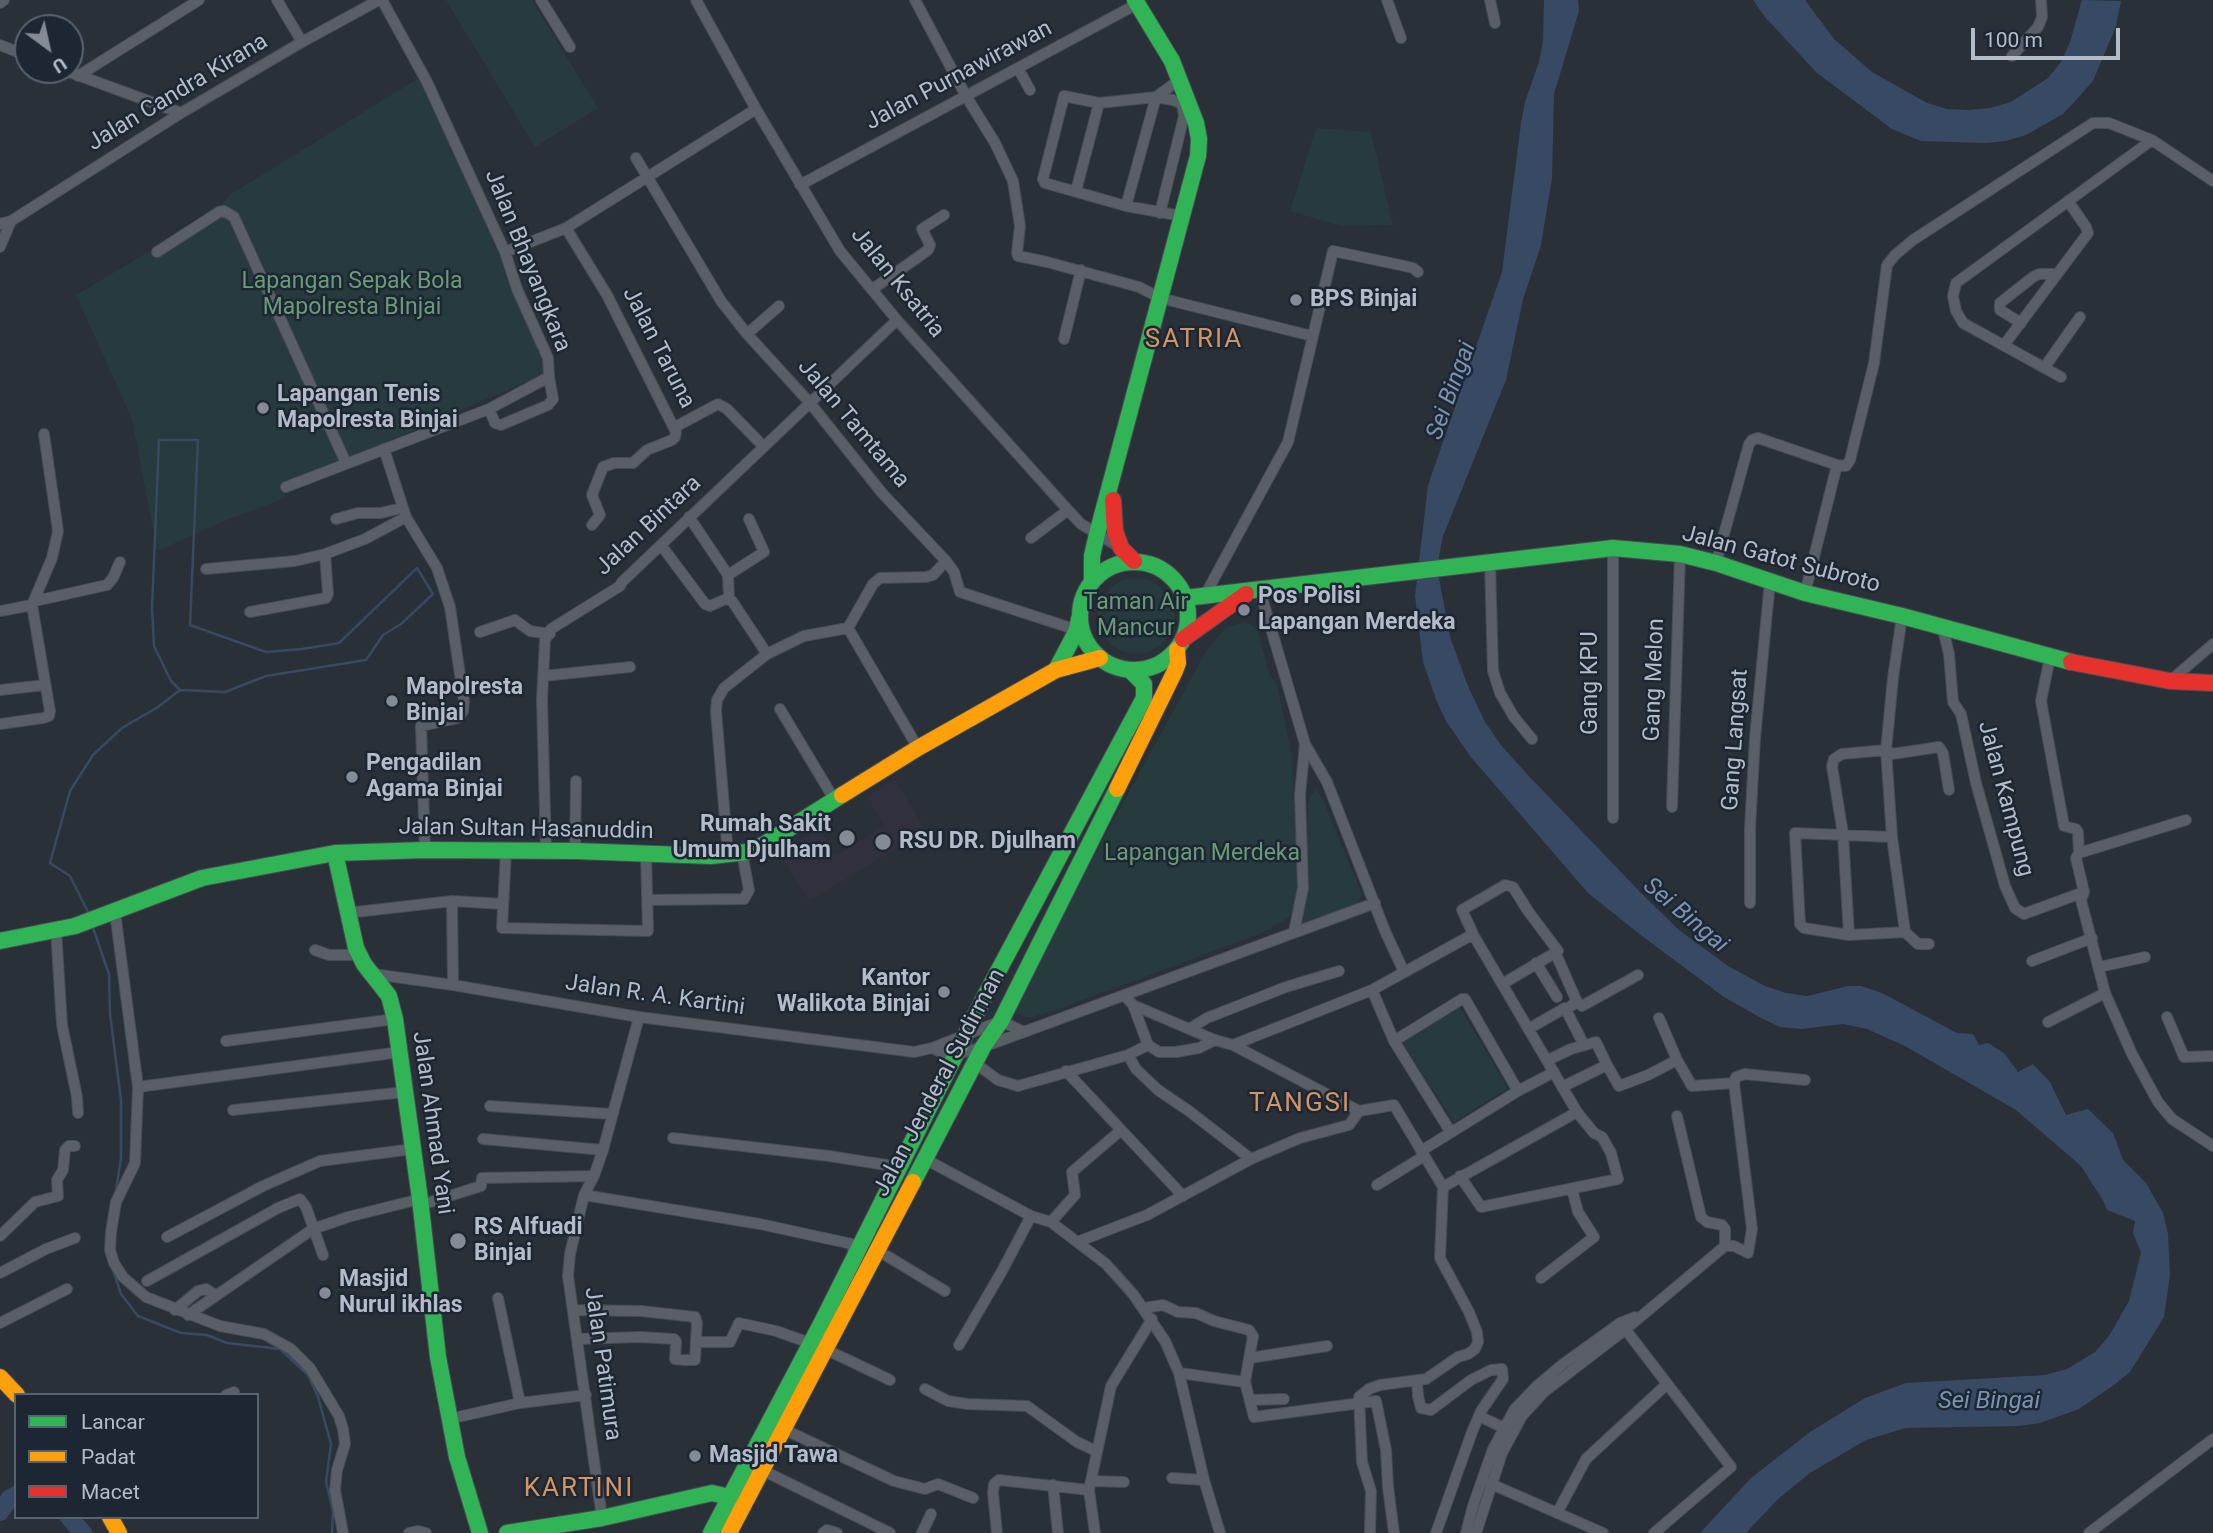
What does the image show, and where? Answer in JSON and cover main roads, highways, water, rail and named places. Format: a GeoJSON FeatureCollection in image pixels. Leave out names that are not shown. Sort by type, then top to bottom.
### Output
{"type":"FeatureCollection","features":[{"type":"Feature","properties":{"kind":"main road"},"geometry":{"type":"LineString","coordinates":[[1092,582],[1092,556],[1097,534],[1198,156],[1199,139],[1189,124],[1172,61],[1136,2]]}},
{"type":"Feature","properties":{"kind":"main road"},"geometry":{"type":"LineString","coordinates":[[1081,611],[1083,632],[1093,650],[1110,664],[1130,670],[1150,667],[1180,645],[1188,619],[1185,598],[1171,576],[1161,569],[1134,561],[1121,548],[1113,519],[1112,484]]}},
{"type":"Feature","properties":{"kind":"main road","name":"Jalan Gatot Subroto"},"geometry":{"type":"LineString","coordinates":[[1185,598],[1613,548],[1680,554],[1716,563],[1805,593],[1902,616],[2050,657],[2170,681],[2213,682]]}},
{"type":"Feature","properties":{"kind":"main road"},"geometry":{"type":"LineString","coordinates":[[1056,670],[1077,630],[1084,596],[1092,582],[1107,569],[1134,561]]}},
{"type":"Feature","properties":{"kind":"main road","name":"Jalan Gatot Subroto"},"geometry":{"type":"LineString","coordinates":[[1180,645],[1254,592]]}},
{"type":"Feature","properties":{"kind":"main road","name":"Jalan Jenderal Sudirman"},"geometry":{"type":"LineString","coordinates":[[829,1324],[877,1250],[983,1047],[1001,1021],[1175,671],[1180,645]]}},
{"type":"Feature","properties":{"kind":"main road","name":"Jalan Sultan Hasanuddin"},"geometry":{"type":"LineString","coordinates":[[0,941],[75,926],[202,878],[335,853],[425,850],[735,854],[763,845],[918,748],[1056,670],[1100,658]]}},
{"type":"Feature","properties":{"kind":"main road","name":"Jalan Jenderal Sudirman"},"geometry":{"type":"LineString","coordinates":[[711,1533],[818,1346],[855,1256],[899,1167],[1028,915],[1144,698],[1144,684],[1130,670]]}},
{"type":"Feature","properties":{"kind":"main road","name":"Jalan Ahmad Yani"},"geometry":{"type":"LineString","coordinates":[[335,853],[358,956],[389,996],[395,1019],[449,1419],[457,1457],[480,1533]]}},
{"type":"Feature","properties":{"kind":"main road"},"geometry":{"type":"LineString","coordinates":[[1028,915],[1049,926]]}},
{"type":"Feature","properties":{"kind":"main road","name":"Jalan Jenderal Sudirman"},"geometry":{"type":"LineString","coordinates":[[729,1533],[783,1429],[818,1346]]}},
{"type":"Feature","properties":{"kind":"main road"},"geometry":{"type":"LineString","coordinates":[[0,1377],[15,1393]]}},
{"type":"Feature","properties":{"kind":"main road"},"geometry":{"type":"LineString","coordinates":[[507,1533],[602,1518],[712,1493],[725,1496],[728,1504]]}},
{"type":"Feature","properties":{"kind":"water","name":"Sei Bingai"},"geometry":{"type":"Polygon","coordinates":[[[1544,0],[1578,0],[1579,11],[1554,94],[1552,178],[1541,245],[1523,299],[1506,380],[1443,536],[1439,557],[1439,578],[1450,637],[1485,722],[1527,774],[1641,893],[1679,930],[1728,966],[1765,986],[1786,993],[1807,996],[1849,986],[1861,986],[1882,993],[1957,1033],[1973,1034],[1979,1045],[1988,1043],[2004,1053],[2018,1072],[2033,1064],[2050,1082],[2066,1115],[2088,1109],[2113,1133],[2123,1160],[2146,1183],[2163,1213],[2168,1234],[2170,1275],[2164,1317],[2130,1372],[2114,1385],[2079,1409],[2040,1423],[2019,1426],[1906,1428],[1866,1440],[1810,1473],[1778,1499],[1746,1533],[1700,1533],[1751,1478],[1810,1432],[1865,1398],[1906,1383],[2045,1375],[2067,1369],[2095,1352],[2109,1336],[2129,1301],[2141,1253],[2133,1233],[2135,1221],[2107,1210],[2081,1166],[2016,1110],[1905,1046],[1867,1029],[1843,1024],[1801,1029],[1780,1027],[1724,997],[1642,936],[1588,893],[1470,756],[1446,721],[1423,662],[1415,596],[1428,485],[1502,272],[1521,123],[1543,41],[1544,0]]]}},
{"type":"Feature","properties":{"kind":"water"},"geometry":{"type":"Polygon","coordinates":[[[1753,0],[1805,0],[1834,39],[1872,72],[1927,103],[1947,109],[1968,110],[2011,102],[2048,78],[2061,62],[2070,42],[2082,0],[2121,1],[2116,26],[2093,81],[2063,114],[2026,135],[2006,141],[1984,143],[1921,141],[1892,129],[1817,73],[1765,17],[1753,0]]]}},
{"type":"Feature","properties":{"kind":"waterway"},"geometry":{"type":"LineString","coordinates":[[159,440],[198,440],[190,625],[266,652],[302,649],[339,643],[417,568],[433,594],[401,624],[383,635],[366,660],[266,676],[225,692],[180,690],[171,681],[154,646],[152,608],[159,440]]}},
{"type":"Feature","properties":{"kind":"waterway"},"geometry":{"type":"LineString","coordinates":[[88,912],[70,876],[50,863],[70,791],[93,755],[122,728],[158,707],[180,690]]}},
{"type":"Feature","properties":{"kind":"waterway"},"geometry":{"type":"LineString","coordinates":[[92,925],[109,974],[110,1014],[121,1100],[121,1158],[116,1191]]}},
{"type":"Feature","properties":{"kind":"waterway"},"geometry":{"type":"LineString","coordinates":[[113,1270],[121,1294],[138,1316],[181,1333],[207,1335],[227,1343],[280,1349],[308,1375],[318,1397],[331,1444],[326,1482],[333,1511],[332,1533]]}},
{"type":"Feature","properties":{"kind":"waterway"},"geometry":{"type":"LineString","coordinates":[[0,1512],[14,1496]]}},
{"type":"Feature","properties":{"kind":"waterway"},"geometry":{"type":"LineString","coordinates":[[71,1519],[83,1533]]}},
{"type":"Feature","properties":{"kind":"place","name":"BPS Binjai"},"geometry":{"type":"Point","coordinates":[1296,300]}},
{"type":"Feature","properties":{"kind":"place","name":"Lapangan Tenis Mapolresta Binjai"},"geometry":{"type":"Point","coordinates":[263,408]}},
{"type":"Feature","properties":{"kind":"place","name":"Pos Polisi Lapangan Merdeka"},"geometry":{"type":"Point","coordinates":[1244,610]}},
{"type":"Feature","properties":{"kind":"place","name":"Mapolresta Binjai"},"geometry":{"type":"Point","coordinates":[392,701]}},
{"type":"Feature","properties":{"kind":"place","name":"Pengadilan Agama Binjai"},"geometry":{"type":"Point","coordinates":[352,777]}},
{"type":"Feature","properties":{"kind":"place","name":"Rumah Sakit Umum Djulham"},"geometry":{"type":"Point","coordinates":[847,838]}},
{"type":"Feature","properties":{"kind":"place","name":"RSU DR. Djulham"},"geometry":{"type":"Point","coordinates":[883,842]}},
{"type":"Feature","properties":{"kind":"place","name":"Kantor Walikota Binjai"},"geometry":{"type":"Point","coordinates":[944,992]}},
{"type":"Feature","properties":{"kind":"place","name":"RS Alfuadi Binjai"},"geometry":{"type":"Point","coordinates":[458,1241]}},
{"type":"Feature","properties":{"kind":"place","name":"Masjid Nurul ikhlas"},"geometry":{"type":"Point","coordinates":[325,1293]}},
{"type":"Feature","properties":{"kind":"place","name":"Masjid Tawa"},"geometry":{"type":"Point","coordinates":[695,1456]}},
{"type":"Feature","properties":{"kind":"district","name":"SATRIA"},"geometry":{"type":"Point","coordinates":[1194,340]}},
{"type":"Feature","properties":{"kind":"district","name":"TANGSI"},"geometry":{"type":"Point","coordinates":[1300,1104]}},
{"type":"Feature","properties":{"kind":"district","name":"KARTINI"},"geometry":{"type":"Point","coordinates":[579,1489]}},
{"type":"Feature","properties":{"kind":"park label","name":"Lapangan Sepak Bola Mapolresta BInjai"},"geometry":{"type":"Point","coordinates":[352,295]}},
{"type":"Feature","properties":{"kind":"park label","name":"Taman Air Mancur"},"geometry":{"type":"Point","coordinates":[1136,616]}},
{"type":"Feature","properties":{"kind":"park label","name":"Lapangan Merdeka"},"geometry":{"type":"Point","coordinates":[1202,854]}}]}
